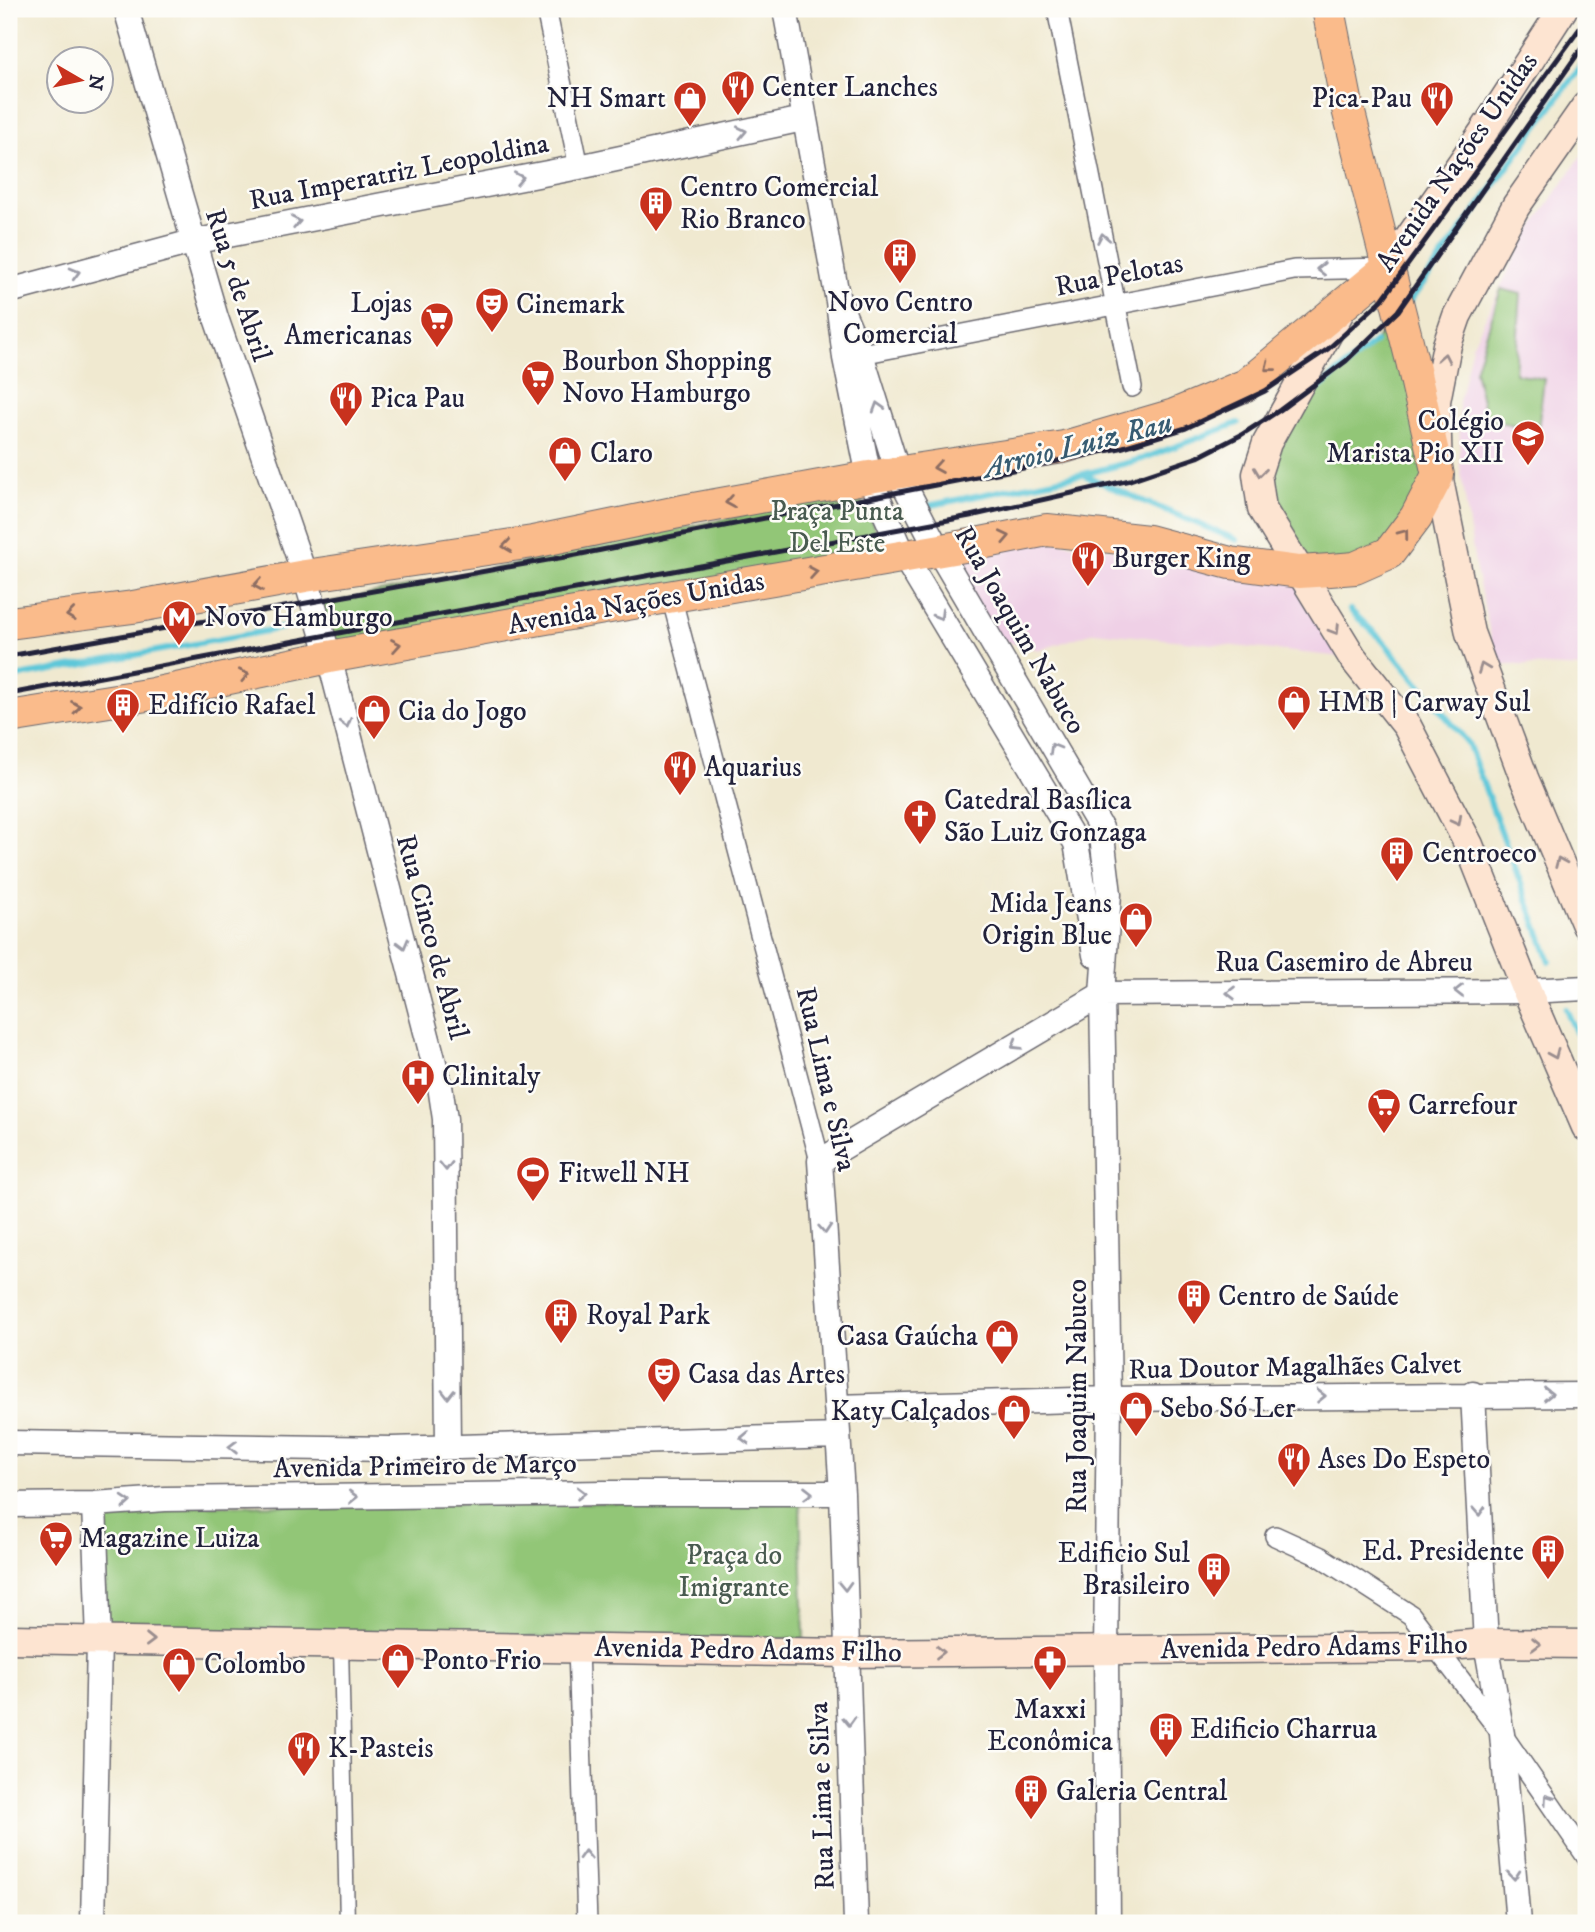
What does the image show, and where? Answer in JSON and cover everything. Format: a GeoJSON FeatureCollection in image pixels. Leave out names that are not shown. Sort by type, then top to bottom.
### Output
{"type":"FeatureCollection","features":[{"type":"Feature","properties":{"kind":"main road"},"geometry":{"type":"LineString","coordinates":[[1328,9],[1347,106],[1389,267],[1438,475],[1469,633],[1530,793],[1586,925]]}},
{"type":"Feature","properties":{"kind":"main road","name":"Avenida Nações Unidas"},"geometry":{"type":"LineString","coordinates":[[9,623],[133,607],[305,576],[533,542],[688,510],[884,475],[1065,447],[1174,415],[1246,385],[1389,267],[1482,134],[1563,9]]}},
{"type":"Feature","properties":{"kind":"main road","name":"Avenida Nações Unidas"},"geometry":{"type":"LineString","coordinates":[[9,718],[153,694],[329,657],[1047,530],[1148,541],[1230,563],[1299,572],[1355,568],[1389,553],[1416,517],[1438,475],[1436,401],[1447,345],[1457,316],[1516,206],[1586,106]]}},
{"type":"Feature","properties":{"kind":"main road"},"geometry":{"type":"LineString","coordinates":[[1341,309],[1266,443],[1257,474],[1262,509],[1353,658],[1407,726],[1469,845],[1527,991],[1586,1127]]}},
{"type":"Feature","properties":{"kind":"main road","name":"Avenida Pedro Adams Filho"},"geometry":{"type":"LineString","coordinates":[[9,1639],[848,1653],[1435,1647],[1486,1643],[1586,1644]]}},
{"type":"Feature","properties":{"kind":"street","name":"Rua 5 de Abril"},"geometry":{"type":"LineString","coordinates":[[126,9],[215,318],[305,576]]}},
{"type":"Feature","properties":{"kind":"street"},"geometry":{"type":"LineString","coordinates":[[546,9],[579,167]]}},
{"type":"Feature","properties":{"kind":"street","name":"Rua Joaquim Nabuco"},"geometry":{"type":"LineString","coordinates":[[785,9],[838,301],[845,358],[884,475],[938,550],[1101,828],[1109,894],[1102,994],[1109,1399],[1106,1652],[1108,1923]]}},
{"type":"Feature","properties":{"kind":"street"},"geometry":{"type":"LineString","coordinates":[[1057,9],[1132,387]]}},
{"type":"Feature","properties":{"kind":"street","name":"Rua Imperatriz Leopoldina"},"geometry":{"type":"LineString","coordinates":[[9,291],[192,242],[579,167],[803,118]]}},
{"type":"Feature","properties":{"kind":"street","name":"Rua Pelotas"},"geometry":{"type":"LineString","coordinates":[[861,354],[1294,270],[1389,267]]}},
{"type":"Feature","properties":{"kind":"street","name":"Rua Joaquim Nabuco"},"geometry":{"type":"LineString","coordinates":[[838,301],[861,354],[884,475],[904,556],[1076,843],[1102,994]]}},
{"type":"Feature","properties":{"kind":"street","name":"Rua Cinco de Abril"},"geometry":{"type":"LineString","coordinates":[[305,576],[329,657],[442,1097],[445,1119],[448,1446]]}},
{"type":"Feature","properties":{"kind":"street","name":"Rua Lima e Silva"},"geometry":{"type":"LineString","coordinates":[[671,596],[820,1161],[842,1493],[856,1923]]}},
{"type":"Feature","properties":{"kind":"street","name":"Rua Casemiro de Abreu"},"geometry":{"type":"LineString","coordinates":[[1102,994],[1527,991],[1586,988]]}},
{"type":"Feature","properties":{"kind":"street"},"geometry":{"type":"LineString","coordinates":[[820,1161],[1102,994]]}},
{"type":"Feature","properties":{"kind":"street"},"geometry":{"type":"LineString","coordinates":[[1473,1394],[1486,1643],[1502,1734],[1518,1923]]}},
{"type":"Feature","properties":{"kind":"street","name":"Rua Doutor Magalhães Calvet"},"geometry":{"type":"LineString","coordinates":[[836,1407],[1109,1399],[1586,1395]]}},
{"type":"Feature","properties":{"kind":"street","name":"Avenida Primeiro de Março"},"geometry":{"type":"LineString","coordinates":[[9,1444],[392,1449],[838,1436]]}},
{"type":"Feature","properties":{"kind":"street","name":"Avenida Primeiro de Março"},"geometry":{"type":"LineString","coordinates":[[9,1506],[165,1499],[605,1493],[842,1493]]}},
{"type":"Feature","properties":{"kind":"street"},"geometry":{"type":"LineString","coordinates":[[93,1923],[99,1640],[94,1504]]}},
{"type":"Feature","properties":{"kind":"street"},"geometry":{"type":"LineString","coordinates":[[1275,1536],[1321,1557],[1411,1615],[1502,1734],[1586,1856]]}},
{"type":"Feature","properties":{"kind":"street"},"geometry":{"type":"LineString","coordinates":[[341,1644],[347,1923]]}},
{"type":"Feature","properties":{"kind":"street"},"geometry":{"type":"LineString","coordinates":[[578,1648],[587,1923]]}},
{"type":"Feature","properties":{"kind":"shaded area"},"geometry":{"type":"Polygon","coordinates":[[[1586,149],[1586,668],[1497,664],[1476,570],[1460,466],[1459,402],[1472,346],[1522,243],[1586,149]]]}},
{"type":"Feature","properties":{"kind":"shaded area","name":"Burger King"},"geometry":{"type":"Polygon","coordinates":[[[1009,536],[1299,572],[1353,658],[1094,632],[1040,650],[990,638],[942,556],[1009,536]]]}},
{"type":"Feature","properties":{"kind":"green space"},"geometry":{"type":"Polygon","coordinates":[[[1501,289],[1521,294],[1515,373],[1544,379],[1538,430],[1486,419],[1475,370],[1501,289]]]}},
{"type":"Feature","properties":{"kind":"green space"},"geometry":{"type":"Polygon","coordinates":[[[1401,307],[1438,475],[1389,553],[1299,572],[1279,540],[1267,443],[1287,405],[1313,393],[1375,342],[1401,307]]]}},
{"type":"Feature","properties":{"kind":"green space","name":"Praça Punta Del Este"},"geometry":{"type":"Polygon","coordinates":[[[857,491],[885,550],[327,645],[314,606],[857,491]]]}},
{"type":"Feature","properties":{"kind":"green space","name":"Praça do Imigrante"},"geometry":{"type":"Polygon","coordinates":[[[800,1501],[804,1639],[106,1634],[104,1517],[165,1506],[800,1501]]]}},
{"type":"Feature","properties":{"kind":"waterway","name":"Arroio Luiz Rau"},"geometry":{"type":"LineString","coordinates":[[1408,304],[1584,62]]}},
{"type":"Feature","properties":{"kind":"waterway","name":"Arroio Luiz Rau"},"geometry":{"type":"LineString","coordinates":[[1313,393],[1375,342]]}},
{"type":"Feature","properties":{"kind":"waterway","name":"Arroio Luiz Rau"},"geometry":{"type":"LineString","coordinates":[[927,506],[1084,474],[1142,459],[1238,423]]}},
{"type":"Feature","properties":{"kind":"waterway"},"geometry":{"type":"LineString","coordinates":[[1084,475],[1237,540]]}},
{"type":"Feature","properties":{"kind":"waterway"},"geometry":{"type":"LineString","coordinates":[[1350,610],[1382,640],[1468,743],[1550,961]]}},
{"type":"Feature","properties":{"kind":"waterway","name":"Arroio Luiz Rau"},"geometry":{"type":"LineString","coordinates":[[9,678],[282,628]]}},
{"type":"Feature","properties":{"kind":"waterway"},"geometry":{"type":"LineString","coordinates":[[1566,1009],[1586,1055]]}},
{"type":"Feature","properties":{"kind":"railway"},"geometry":{"type":"LineString","coordinates":[[9,656],[576,555],[1120,448],[1186,428],[1265,391],[1328,349],[1382,300],[1586,20]]}},
{"type":"Feature","properties":{"kind":"railway"},"geometry":{"type":"LineString","coordinates":[[9,694],[970,516],[1130,480],[1198,457],[1241,435],[1280,410],[1346,361],[1398,311],[1586,42]]}},
{"type":"Feature","properties":{"kind":"place","name":"Center Lanches"},"geometry":{"type":"Point","coordinates":[738,117]}},
{"type":"Feature","properties":{"kind":"place","name":"NH Smart"},"geometry":{"type":"Point","coordinates":[690,128]}},
{"type":"Feature","properties":{"kind":"place","name":"Pica-Pau"},"geometry":{"type":"Point","coordinates":[1437,128]}},
{"type":"Feature","properties":{"kind":"place","name":"Centro Comercial Rio Branco"},"geometry":{"type":"Point","coordinates":[656,233]}},
{"type":"Feature","properties":{"kind":"place","name":"Novo Centro Comercial"},"geometry":{"type":"Point","coordinates":[900,285]}},
{"type":"Feature","properties":{"kind":"place","name":"Cinemark"},"geometry":{"type":"Point","coordinates":[492,334]}},
{"type":"Feature","properties":{"kind":"place","name":"Lojas Americanas"},"geometry":{"type":"Point","coordinates":[437,349]}},
{"type":"Feature","properties":{"kind":"place","name":"Bourbon Shopping Novo Hamburgo"},"geometry":{"type":"Point","coordinates":[538,407]}},
{"type":"Feature","properties":{"kind":"place","name":"Pica Pau"},"geometry":{"type":"Point","coordinates":[346,428]}},
{"type":"Feature","properties":{"kind":"place","name":"Colégio Marista Pio XII"},"geometry":{"type":"Point","coordinates":[1528,467]}},
{"type":"Feature","properties":{"kind":"place","name":"Claro"},"geometry":{"type":"Point","coordinates":[565,483]}},
{"type":"Feature","properties":{"kind":"place","name":"Burger King"},"geometry":{"type":"Point","coordinates":[1088,588]}},
{"type":"Feature","properties":{"kind":"place","name":"Novo Hamburgo"},"geometry":{"type":"Point","coordinates":[179,647]}},
{"type":"Feature","properties":{"kind":"place","name":"HMB | Carway Sul"},"geometry":{"type":"Point","coordinates":[1294,732]}},
{"type":"Feature","properties":{"kind":"place","name":"Edifício Rafael"},"geometry":{"type":"Point","coordinates":[123,735]}},
{"type":"Feature","properties":{"kind":"place","name":"Cia do Jogo"},"geometry":{"type":"Point","coordinates":[374,741]}},
{"type":"Feature","properties":{"kind":"place","name":"Aquarius"},"geometry":{"type":"Point","coordinates":[680,797]}},
{"type":"Feature","properties":{"kind":"place","name":"Catedral Basílica São Luiz Gonzaga"},"geometry":{"type":"Point","coordinates":[920,846]}},
{"type":"Feature","properties":{"kind":"place","name":"Centroeco"},"geometry":{"type":"Point","coordinates":[1397,883]}},
{"type":"Feature","properties":{"kind":"place","name":"Mida Jeans Origin Blue"},"geometry":{"type":"Point","coordinates":[1136,949]}},
{"type":"Feature","properties":{"kind":"place","name":"Clinitaly"},"geometry":{"type":"Point","coordinates":[418,1106]}},
{"type":"Feature","properties":{"kind":"place","name":"Carrefour"},"geometry":{"type":"Point","coordinates":[1384,1135]}},
{"type":"Feature","properties":{"kind":"place","name":"Fitwell NH"},"geometry":{"type":"Point","coordinates":[533,1203]}},
{"type":"Feature","properties":{"kind":"place","name":"Centro de Saúde"},"geometry":{"type":"Point","coordinates":[1194,1326]}},
{"type":"Feature","properties":{"kind":"place","name":"Royal Park"},"geometry":{"type":"Point","coordinates":[561,1345]}},
{"type":"Feature","properties":{"kind":"place","name":"Casa Gaúcha"},"geometry":{"type":"Point","coordinates":[1002,1366]}},
{"type":"Feature","properties":{"kind":"place","name":"Casa das Artes"},"geometry":{"type":"Point","coordinates":[664,1404]}},
{"type":"Feature","properties":{"kind":"place","name":"Sebo Só Ler"},"geometry":{"type":"Point","coordinates":[1136,1438]}},
{"type":"Feature","properties":{"kind":"place","name":"Katy Calçados"},"geometry":{"type":"Point","coordinates":[1014,1441]}},
{"type":"Feature","properties":{"kind":"place","name":"Ases Do Espeto"},"geometry":{"type":"Point","coordinates":[1294,1489]}},
{"type":"Feature","properties":{"kind":"place","name":"Magazine Luiza"},"geometry":{"type":"Point","coordinates":[56,1568]}},
{"type":"Feature","properties":{"kind":"place","name":"Ed. Presidente"},"geometry":{"type":"Point","coordinates":[1548,1581]}},
{"type":"Feature","properties":{"kind":"place","name":"Edificio Sul Brasileiro"},"geometry":{"type":"Point","coordinates":[1214,1599]}},
{"type":"Feature","properties":{"kind":"place","name":"Ponto Frio"},"geometry":{"type":"Point","coordinates":[398,1690]}},
{"type":"Feature","properties":{"kind":"place","name":"Maxxi Econômica"},"geometry":{"type":"Point","coordinates":[1050,1692]}},
{"type":"Feature","properties":{"kind":"place","name":"Colombo"},"geometry":{"type":"Point","coordinates":[179,1694]}},
{"type":"Feature","properties":{"kind":"place","name":"Edificio Charrua"},"geometry":{"type":"Point","coordinates":[1166,1759]}},
{"type":"Feature","properties":{"kind":"place","name":"K-Pasteis"},"geometry":{"type":"Point","coordinates":[304,1778]}},
{"type":"Feature","properties":{"kind":"place","name":"Galeria Central"},"geometry":{"type":"Point","coordinates":[1031,1821]}}]}
